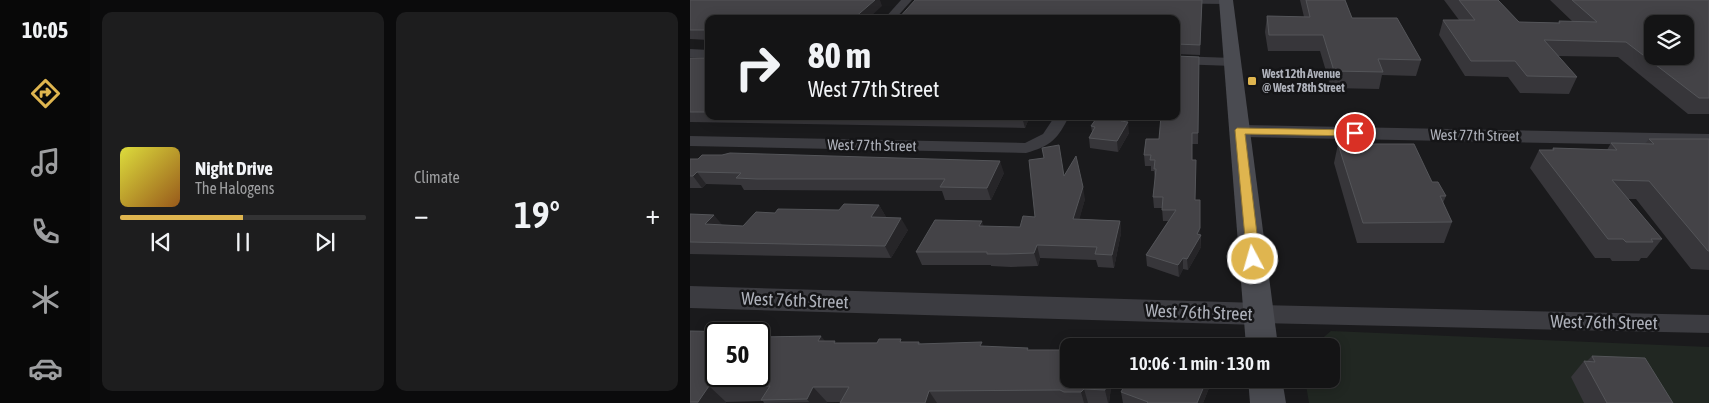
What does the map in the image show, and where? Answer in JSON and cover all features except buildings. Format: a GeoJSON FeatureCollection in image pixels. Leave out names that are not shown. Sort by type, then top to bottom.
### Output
{"type":"FeatureCollection","features":[{"type":"Feature","properties":{"kind":"main road"},"geometry":{"type":"LineString","coordinates":[[1226,1],[1261,338]]}},
{"type":"Feature","properties":{"kind":"main road"},"geometry":{"type":"LineString","coordinates":[[1267,388],[1268,403]]}},
{"type":"Feature","properties":{"kind":"street"},"geometry":{"type":"LineString","coordinates":[[893,15],[908,0]]}},
{"type":"Feature","properties":{"kind":"street"},"geometry":{"type":"LineString","coordinates":[[1139,0],[1226,1]]}},
{"type":"Feature","properties":{"kind":"street"},"geometry":{"type":"LineString","coordinates":[[690,53],[705,54]]}},
{"type":"Feature","properties":{"kind":"street"},"geometry":{"type":"LineString","coordinates":[[1180,60],[1233,62]]}},
{"type":"Feature","properties":{"kind":"street","name":"West 77th Street"},"geometry":{"type":"LineString","coordinates":[[690,141],[1026,148],[1039,145],[1051,138],[1060,120]]}},
{"type":"Feature","properties":{"kind":"street","name":"West 77th Street"},"geometry":{"type":"LineString","coordinates":[[1240,130],[1709,140]]}},
{"type":"Feature","properties":{"kind":"street","name":"West 76th Street"},"geometry":{"type":"LineString","coordinates":[[690,297],[1259,314],[1709,324]]}},
{"type":"Feature","properties":{"kind":"shaded area"},"geometry":{"type":"Polygon","coordinates":[[[1331,331],[1709,347],[1709,403],[1309,403],[1306,388],[1340,388],[1340,338],[1323,338],[1331,331]]]}},
{"type":"Feature","properties":{"kind":"place","name":"West 12th Avenue @ West 78th Street"},"geometry":{"type":"Point","coordinates":[1252,81]}},
{"type":"Feature","properties":{"kind":"route"},"geometry":{"type":"LineString","coordinates":[[1253,259],[1240,130],[1355,133]]}}]}
